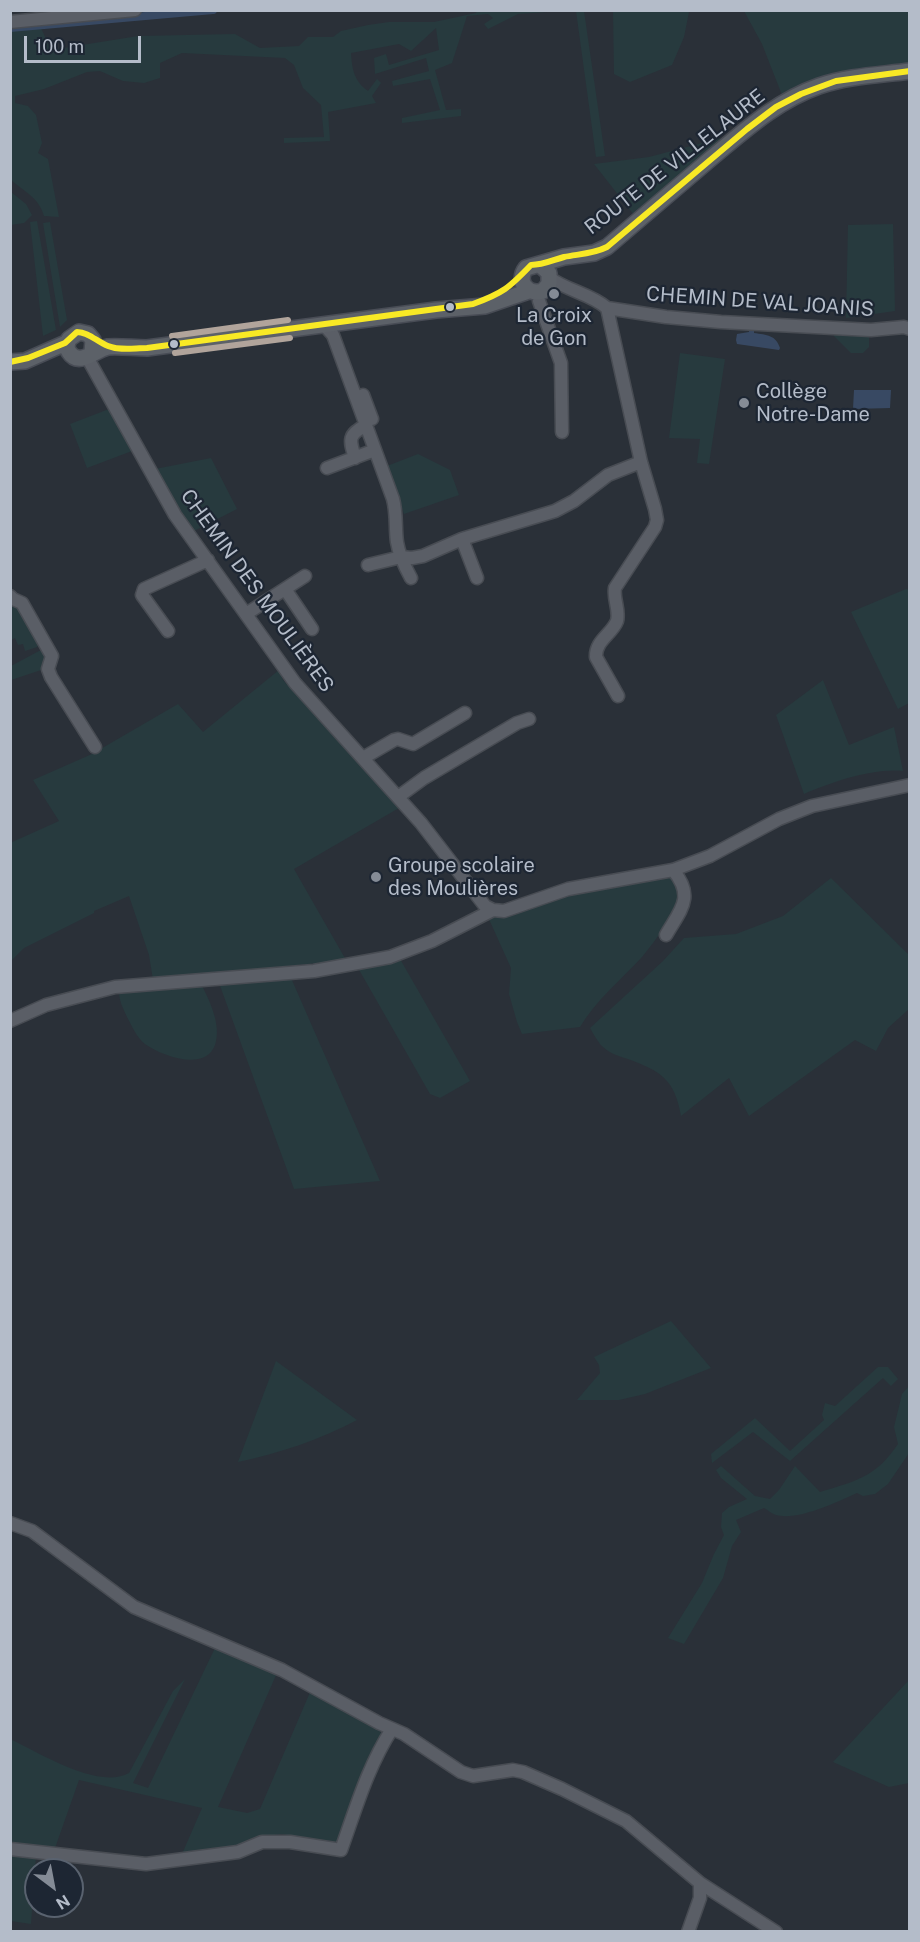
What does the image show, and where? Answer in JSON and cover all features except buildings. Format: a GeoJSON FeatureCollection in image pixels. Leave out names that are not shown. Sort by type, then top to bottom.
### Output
{"type":"FeatureCollection","features":[{"type":"Feature","properties":{"kind":"main road","name":"ROUTE DE VILLELAURE"},"geometry":{"type":"LineString","coordinates":[[91,350],[108,347],[147,348],[334,333],[473,304],[539,284],[570,257],[594,253],[607,247],[747,129],[787,101],[818,86],[836,81],[909,71]]}},
{"type":"Feature","properties":{"kind":"main road"},"geometry":{"type":"LineString","coordinates":[[79,332],[88,334],[91,350],[80,359],[69,348],[71,336],[79,332]]}},
{"type":"Feature","properties":{"kind":"main road"},"geometry":{"type":"LineString","coordinates":[[10,362],[69,348]]}},
{"type":"Feature","properties":{"kind":"street"},"geometry":{"type":"LineString","coordinates":[[10,22],[135,10]]}},
{"type":"Feature","properties":{"kind":"street"},"geometry":{"type":"LineString","coordinates":[[539,284],[561,363],[562,432]]}},
{"type":"Feature","properties":{"kind":"street","name":"CHEMIN DE VAL JOANIS"},"geometry":{"type":"LineString","coordinates":[[539,284],[572,291],[594,299],[607,308],[666,317],[872,330],[904,327],[909,329]]}},
{"type":"Feature","properties":{"kind":"street"},"geometry":{"type":"LineString","coordinates":[[607,308],[641,462],[655,509],[655,527],[615,588],[618,616],[616,624],[596,651],[596,657],[618,696]]}},
{"type":"Feature","properties":{"kind":"street"},"geometry":{"type":"LineString","coordinates":[[334,333],[369,422],[375,450],[396,511],[397,541],[401,557],[411,578]]}},
{"type":"Feature","properties":{"kind":"street","name":"CHEMIN DES MOULIÈRES"},"geometry":{"type":"LineString","coordinates":[[91,350],[175,515],[246,614],[296,683],[422,823],[485,906],[493,910]]}},
{"type":"Feature","properties":{"kind":"street"},"geometry":{"type":"LineString","coordinates":[[355,458],[350,444],[351,437],[369,422]]}},
{"type":"Feature","properties":{"kind":"street"},"geometry":{"type":"LineString","coordinates":[[327,468],[375,450]]}},
{"type":"Feature","properties":{"kind":"street"},"geometry":{"type":"LineString","coordinates":[[368,565],[401,557],[423,556],[462,539],[555,511],[574,501],[608,475],[641,462]]}},
{"type":"Feature","properties":{"kind":"street"},"geometry":{"type":"LineString","coordinates":[[462,539],[477,578]]}},
{"type":"Feature","properties":{"kind":"street"},"geometry":{"type":"LineString","coordinates":[[168,631],[142,592],[144,589],[208,560]]}},
{"type":"Feature","properties":{"kind":"street"},"geometry":{"type":"LineString","coordinates":[[246,614],[305,576]]}},
{"type":"Feature","properties":{"kind":"street"},"geometry":{"type":"LineString","coordinates":[[285,589],[312,629]]}},
{"type":"Feature","properties":{"kind":"street"},"geometry":{"type":"LineString","coordinates":[[10,596],[22,603],[27,611],[52,656],[48,669],[51,677],[95,747]]}},
{"type":"Feature","properties":{"kind":"street"},"geometry":{"type":"LineString","coordinates":[[363,758],[394,740],[399,739],[413,744],[465,713]]}},
{"type":"Feature","properties":{"kind":"street"},"geometry":{"type":"LineString","coordinates":[[399,797],[424,778],[517,723],[529,719]]}},
{"type":"Feature","properties":{"kind":"street"},"geometry":{"type":"LineString","coordinates":[[10,1021],[46,1005],[115,987],[314,971],[390,957],[432,941],[493,910],[504,910],[568,889],[673,870],[710,856],[779,819],[812,806],[909,785]]}},
{"type":"Feature","properties":{"kind":"street"},"geometry":{"type":"LineString","coordinates":[[666,935],[686,900],[684,887],[673,870]]}},
{"type":"Feature","properties":{"kind":"street"},"geometry":{"type":"LineString","coordinates":[[10,1523],[32,1531],[134,1607],[282,1670],[404,1734],[461,1772],[474,1776],[513,1770],[523,1772],[596,1805],[636,1829],[700,1883],[776,1932]]}},
{"type":"Feature","properties":{"kind":"street"},"geometry":{"type":"LineString","coordinates":[[10,1849],[146,1864],[238,1852],[262,1842],[290,1842],[341,1850],[361,1790],[380,1747],[392,1729]]}},
{"type":"Feature","properties":{"kind":"street"},"geometry":{"type":"LineString","coordinates":[[688,1932],[700,1898],[700,1883]]}},
{"type":"Feature","properties":{"kind":"green space"},"geometry":{"type":"Polygon","coordinates":[[[613,10],[720,11],[689,12],[684,37],[672,65],[630,82],[614,74],[613,10]]]}},
{"type":"Feature","properties":{"kind":"green space"},"geometry":{"type":"Polygon","coordinates":[[[477,11],[561,11],[518,14],[488,29],[484,24],[493,18],[488,14],[467,16],[452,63],[435,70],[446,110],[461,109],[461,116],[402,123],[402,118],[440,110],[430,79],[393,86],[392,81],[429,71],[426,58],[375,74],[374,58],[386,54],[389,65],[439,50],[436,28],[411,51],[399,44],[351,53],[355,74],[363,87],[368,91],[377,79],[381,83],[372,96],[376,103],[328,112],[330,141],[284,143],[284,138],[324,137],[321,105],[303,88],[294,65],[285,58],[182,53],[160,63],[160,78],[144,83],[123,81],[100,71],[87,72],[44,89],[15,96],[15,103],[28,106],[36,115],[42,143],[38,153],[48,159],[59,217],[44,216],[39,204],[11,180],[11,31],[41,28],[51,50],[138,36],[235,34],[260,48],[299,46],[308,37],[333,37],[341,31],[368,25],[389,22],[434,22],[477,11]]]}},
{"type":"Feature","properties":{"kind":"green space"},"geometry":{"type":"Polygon","coordinates":[[[576,11],[584,11],[605,156],[596,157],[576,11]]]}},
{"type":"Feature","properties":{"kind":"green space"},"geometry":{"type":"Polygon","coordinates":[[[744,11],[909,11],[909,65],[830,76],[782,95],[762,44],[744,11]]]}},
{"type":"Feature","properties":{"kind":"green space"},"geometry":{"type":"Polygon","coordinates":[[[721,138],[634,215],[594,164],[649,157],[721,138]]]}},
{"type":"Feature","properties":{"kind":"green space"},"geometry":{"type":"Polygon","coordinates":[[[11,192],[26,204],[32,215],[24,223],[11,225],[11,192]]]}},
{"type":"Feature","properties":{"kind":"green space"},"geometry":{"type":"Polygon","coordinates":[[[37,221],[56,330],[43,336],[30,222],[37,221]]]}},
{"type":"Feature","properties":{"kind":"green space"},"geometry":{"type":"Polygon","coordinates":[[[50,222],[67,320],[60,327],[43,223],[50,222]]]}},
{"type":"Feature","properties":{"kind":"green space"},"geometry":{"type":"Polygon","coordinates":[[[893,224],[895,311],[846,318],[848,225],[893,224]]]}},
{"type":"Feature","properties":{"kind":"green space"},"geometry":{"type":"Polygon","coordinates":[[[834,334],[865,334],[869,336],[869,347],[863,353],[851,353],[834,334]]]}},
{"type":"Feature","properties":{"kind":"green space"},"geometry":{"type":"Polygon","coordinates":[[[680,353],[725,359],[709,464],[697,463],[700,439],[669,438],[680,353]]]}},
{"type":"Feature","properties":{"kind":"green space"},"geometry":{"type":"Polygon","coordinates":[[[109,409],[132,451],[87,468],[70,424],[109,409]]]}},
{"type":"Feature","properties":{"kind":"green space"},"geometry":{"type":"Polygon","coordinates":[[[418,454],[450,470],[459,495],[404,514],[387,466],[418,454]]]}},
{"type":"Feature","properties":{"kind":"green space"},"geometry":{"type":"Polygon","coordinates":[[[211,458],[237,509],[192,532],[155,469],[211,458]]]}},
{"type":"Feature","properties":{"kind":"green space"},"geometry":{"type":"Polygon","coordinates":[[[906,589],[910,590],[909,703],[898,709],[851,612],[906,589]]]}},
{"type":"Feature","properties":{"kind":"green space"},"geometry":{"type":"Polygon","coordinates":[[[11,605],[21,609],[40,643],[37,647],[25,651],[23,644],[18,645],[15,638],[11,640],[11,605]]]}},
{"type":"Feature","properties":{"kind":"green space"},"geometry":{"type":"Polygon","coordinates":[[[39,651],[44,651],[48,658],[44,669],[11,680],[11,666],[39,651]]]}},
{"type":"Feature","properties":{"kind":"green space"},"geometry":{"type":"Polygon","coordinates":[[[279,670],[283,680],[399,808],[294,869],[346,960],[153,980],[149,955],[129,896],[94,911],[24,948],[11,961],[10,843],[59,821],[33,780],[92,754],[178,704],[203,732],[279,670]]]}},
{"type":"Feature","properties":{"kind":"green space"},"geometry":{"type":"Polygon","coordinates":[[[823,680],[849,745],[894,727],[903,771],[866,774],[804,794],[776,715],[823,680]]]}},
{"type":"Feature","properties":{"kind":"green space"},"geometry":{"type":"Polygon","coordinates":[[[672,875],[681,898],[668,921],[642,957],[601,999],[580,1027],[522,1034],[509,994],[511,968],[488,917],[517,913],[576,893],[672,875]]]}},
{"type":"Feature","properties":{"kind":"green space"},"geometry":{"type":"Polygon","coordinates":[[[831,878],[909,955],[909,1009],[888,1028],[876,1051],[855,1040],[749,1116],[729,1078],[681,1116],[675,1094],[665,1078],[640,1063],[616,1055],[599,1042],[590,1028],[663,961],[684,938],[736,934],[783,916],[831,878]]]}},
{"type":"Feature","properties":{"kind":"green space"},"geometry":{"type":"Polygon","coordinates":[[[400,959],[470,1081],[440,1098],[430,1094],[358,968],[400,959]]]}},
{"type":"Feature","properties":{"kind":"green space"},"geometry":{"type":"Polygon","coordinates":[[[291,978],[380,1181],[294,1189],[219,983],[291,978]]]}},
{"type":"Feature","properties":{"kind":"green space"},"geometry":{"type":"Polygon","coordinates":[[[200,982],[216,1021],[217,1037],[210,1053],[193,1060],[183,1059],[152,1049],[142,1041],[127,1017],[120,1001],[119,991],[200,982]]]}},
{"type":"Feature","properties":{"kind":"green space"},"geometry":{"type":"Polygon","coordinates":[[[671,1321],[711,1368],[645,1394],[619,1400],[577,1400],[600,1373],[599,1365],[594,1357],[671,1321]]]}},
{"type":"Feature","properties":{"kind":"green space"},"geometry":{"type":"Polygon","coordinates":[[[276,1361],[357,1420],[299,1445],[238,1462],[276,1361]]]}},
{"type":"Feature","properties":{"kind":"green space"},"geometry":{"type":"Polygon","coordinates":[[[878,1367],[888,1367],[898,1379],[891,1386],[883,1378],[790,1461],[753,1432],[712,1463],[711,1454],[755,1418],[790,1451],[824,1420],[822,1415],[825,1403],[835,1406],[878,1367]]]}},
{"type":"Feature","properties":{"kind":"green space"},"geometry":{"type":"Polygon","coordinates":[[[909,1386],[909,1453],[888,1484],[875,1494],[863,1496],[857,1493],[806,1513],[785,1516],[774,1514],[764,1508],[736,1520],[741,1532],[732,1546],[723,1578],[684,1644],[668,1638],[702,1583],[724,1535],[721,1527],[722,1513],[729,1507],[747,1499],[721,1478],[716,1470],[721,1466],[755,1496],[770,1499],[795,1466],[820,1492],[855,1481],[882,1464],[898,1444],[894,1427],[902,1394],[909,1386]]]}},
{"type":"Feature","properties":{"kind":"green space"},"geometry":{"type":"Polygon","coordinates":[[[215,1648],[277,1673],[218,1807],[247,1813],[260,1809],[311,1690],[379,1728],[382,1737],[344,1838],[332,1845],[282,1834],[261,1837],[231,1849],[182,1854],[202,1808],[79,1780],[54,1851],[11,1845],[10,1739],[69,1768],[86,1773],[102,1777],[116,1777],[129,1773],[173,1691],[185,1679],[133,1783],[148,1788],[215,1648]]]}},
{"type":"Feature","properties":{"kind":"green space"},"geometry":{"type":"Polygon","coordinates":[[[909,1680],[909,1783],[889,1787],[833,1762],[909,1680]]]}},
{"type":"Feature","properties":{"kind":"green space"},"geometry":{"type":"Polygon","coordinates":[[[11,1854],[36,1856],[36,1858],[24,1858],[24,1918],[31,1918],[31,1924],[11,1921],[11,1854]]]}},
{"type":"Feature","properties":{"kind":"water"},"geometry":{"type":"Polygon","coordinates":[[[749,328],[754,329],[754,333],[767,335],[776,340],[779,350],[737,344],[737,334],[749,332],[749,328]]]}},
{"type":"Feature","properties":{"kind":"water"},"geometry":{"type":"Polygon","coordinates":[[[854,390],[891,390],[890,408],[853,409],[854,390]]]}},
{"type":"Feature","properties":{"kind":"waterway"},"geometry":{"type":"LineString","coordinates":[[10,28],[213,10]]}},
{"type":"Feature","properties":{"kind":"transit line"},"geometry":{"type":"LineString","coordinates":[[10,362],[28,358],[65,343],[77,332],[113,348],[147,348],[473,304],[505,289],[531,265],[607,247],[776,107],[801,94],[836,81],[910,71]]}},
{"type":"Feature","properties":{"kind":"transit line"},"geometry":{"type":"LineString","coordinates":[[172,336],[288,320]]}},
{"type":"Feature","properties":{"kind":"transit line"},"geometry":{"type":"LineString","coordinates":[[175,353],[290,338]]}},
{"type":"Feature","properties":{"kind":"place","name":"La Croix de Gon"},"geometry":{"type":"Point","coordinates":[554,294]}},
{"type":"Feature","properties":{"kind":"place","name":"Collège Notre-Dame"},"geometry":{"type":"Point","coordinates":[744,403]}},
{"type":"Feature","properties":{"kind":"place","name":"Groupe scolaire des Moulières"},"geometry":{"type":"Point","coordinates":[376,877]}}]}
